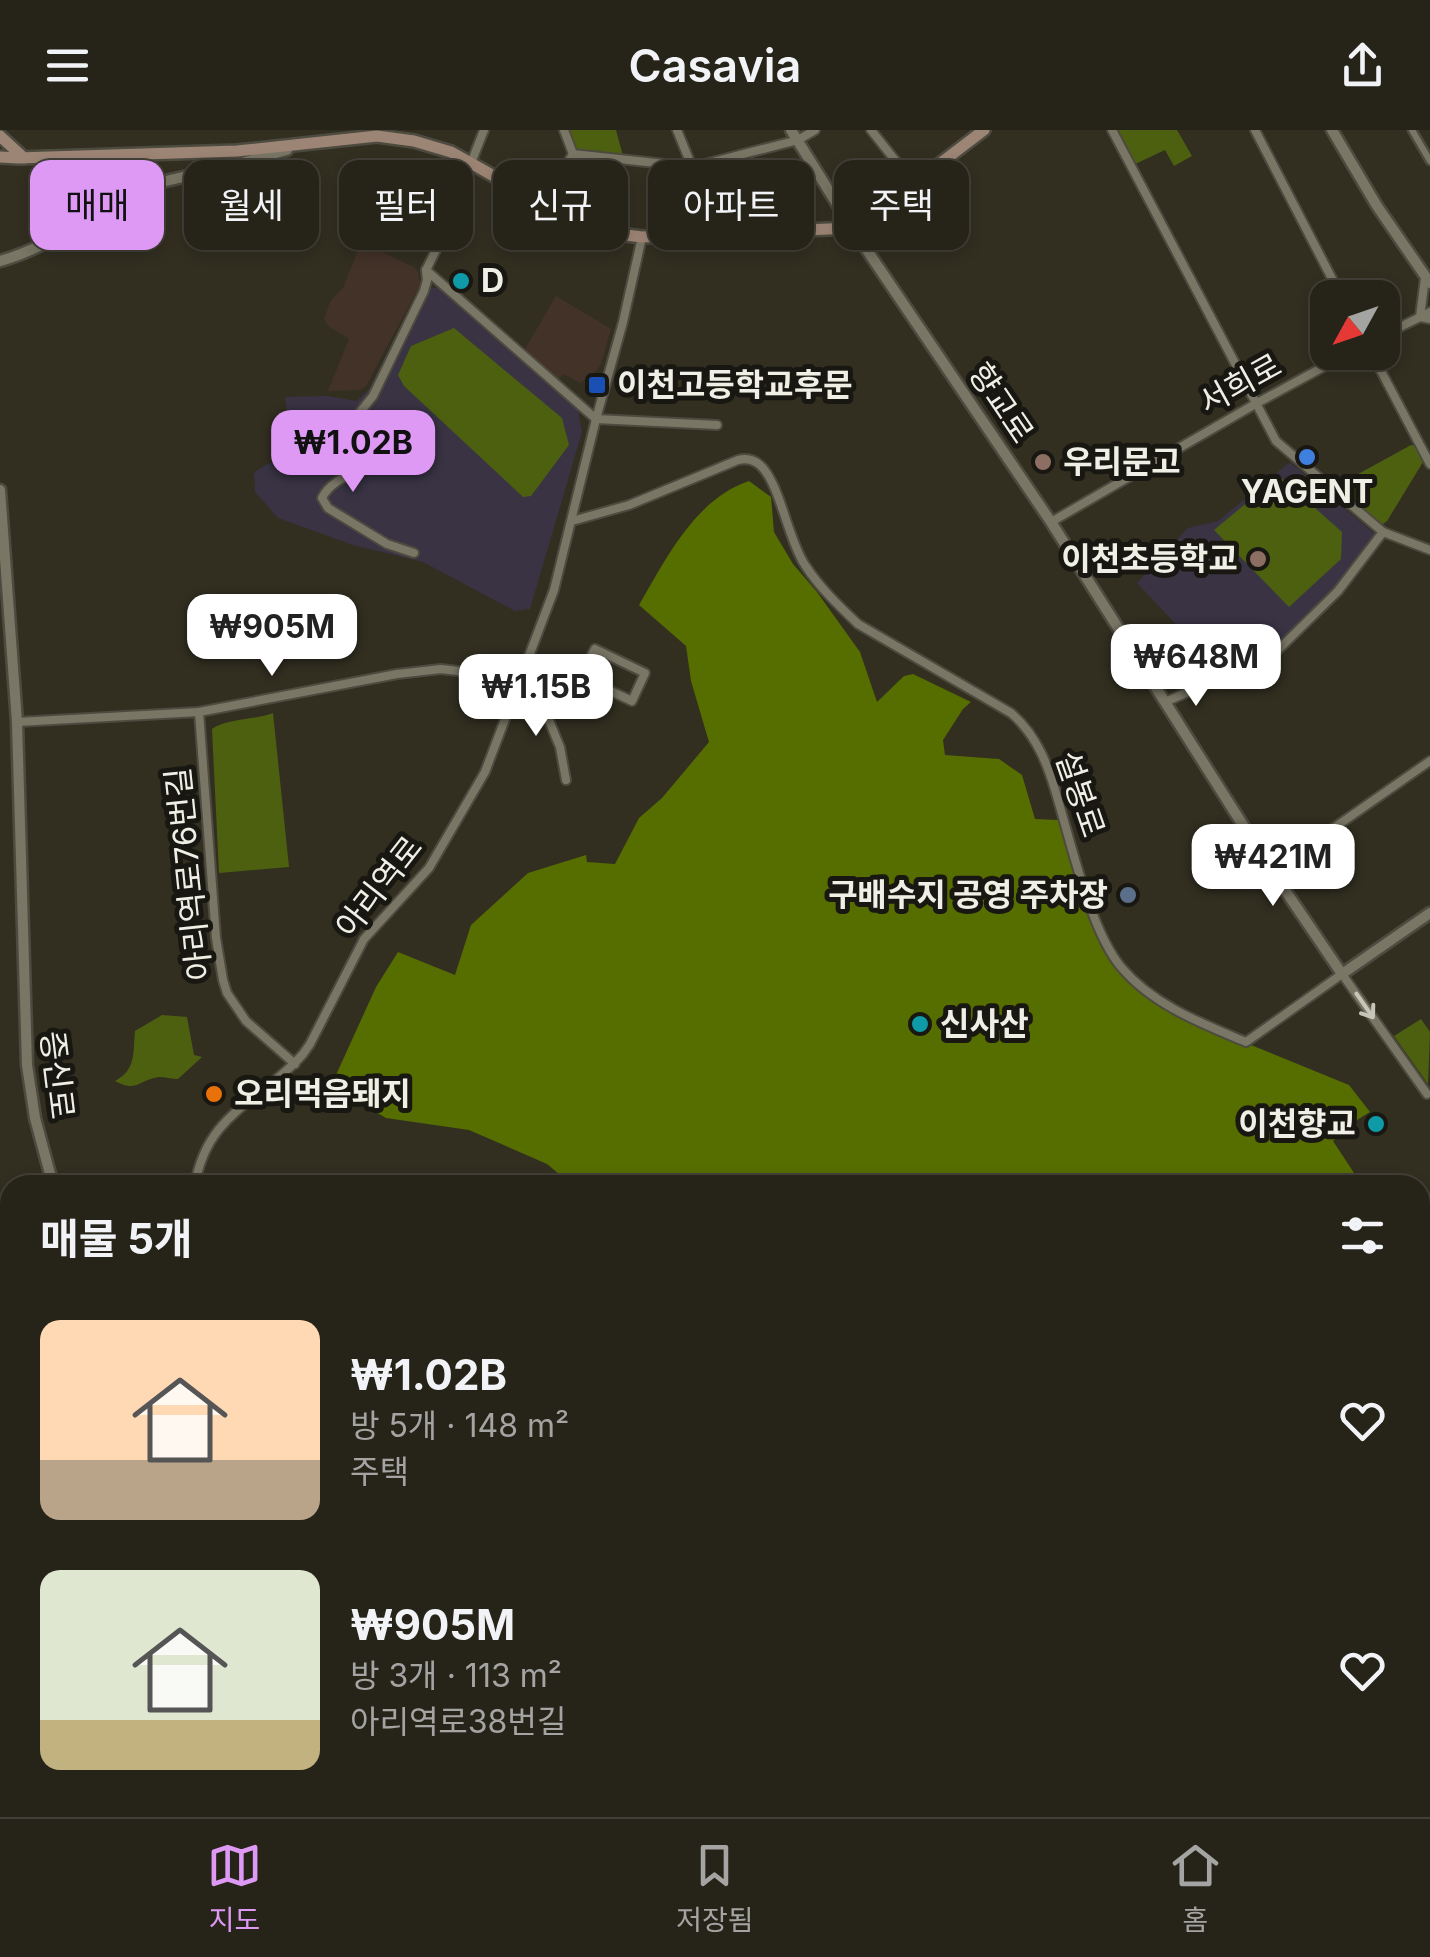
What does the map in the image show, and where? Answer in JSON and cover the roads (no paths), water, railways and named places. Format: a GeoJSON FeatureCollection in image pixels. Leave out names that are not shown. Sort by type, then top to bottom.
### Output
{"type":"FeatureCollection","features":[{"type":"Feature","properties":{"kind":"main road"},"geometry":{"type":"LineString","coordinates":[[945,160],[984,130]]}},
{"type":"Feature","properties":{"kind":"main road"},"geometry":{"type":"LineString","coordinates":[[0,157],[170,154],[396,134],[470,160]]}},
{"type":"Feature","properties":{"kind":"main road"},"geometry":{"type":"LineString","coordinates":[[0,136],[24,158]]}},
{"type":"Feature","properties":{"kind":"main road"},"geometry":{"type":"LineString","coordinates":[[628,235],[648,237]]}},
{"type":"Feature","properties":{"kind":"street"},"geometry":{"type":"LineString","coordinates":[[470,160],[484,130]]}},
{"type":"Feature","properties":{"kind":"street"},"geometry":{"type":"LineString","coordinates":[[564,130],[573,154]]}},
{"type":"Feature","properties":{"kind":"street"},"geometry":{"type":"LineString","coordinates":[[677,130],[690,160]]}},
{"type":"Feature","properties":{"kind":"street"},"geometry":{"type":"LineString","coordinates":[[715,160],[815,130]]}},
{"type":"Feature","properties":{"kind":"street"},"geometry":{"type":"LineString","coordinates":[[871,130],[895,160]]}},
{"type":"Feature","properties":{"kind":"street"},"geometry":{"type":"LineString","coordinates":[[1112,130],[1276,441],[1383,532],[1430,550]]}},
{"type":"Feature","properties":{"kind":"street"},"geometry":{"type":"LineString","coordinates":[[1255,130],[1333,280]]}},
{"type":"Feature","properties":{"kind":"street"},"geometry":{"type":"LineString","coordinates":[[1332,130],[1377,206],[1428,279],[1427,316],[1400,328]]}},
{"type":"Feature","properties":{"kind":"street"},"geometry":{"type":"LineString","coordinates":[[1412,130],[1430,161]]}},
{"type":"Feature","properties":{"kind":"street","name":"향교로"},"geometry":{"type":"LineString","coordinates":[[794,135],[834,199]]}},
{"type":"Feature","properties":{"kind":"street"},"geometry":{"type":"LineString","coordinates":[[0,262],[34,249],[132,193],[174,178],[226,168],[303,145]]}},
{"type":"Feature","properties":{"kind":"street"},"geometry":{"type":"LineString","coordinates":[[170,154],[174,178]]}},
{"type":"Feature","properties":{"kind":"street"},"geometry":{"type":"LineString","coordinates":[[573,154],[648,162]]}},
{"type":"Feature","properties":{"kind":"street"},"geometry":{"type":"LineString","coordinates":[[569,160],[573,154]]}},
{"type":"Feature","properties":{"kind":"street","name":"아리역로"},"geometry":{"type":"LineString","coordinates":[[197,1175],[202,1155],[220,1128],[295,1064],[310,1044],[364,939],[439,854],[485,772],[554,590],[642,237]]}},
{"type":"Feature","properties":{"kind":"street"},"geometry":{"type":"LineString","coordinates":[[348,427],[372,396],[424,292],[426,270],[436,250]]}},
{"type":"Feature","properties":{"kind":"street","name":"향교로"},"geometry":{"type":"LineString","coordinates":[[867,250],[1051,522],[1272,871],[1428,1094]]}},
{"type":"Feature","properties":{"kind":"street"},"geometry":{"type":"LineString","coordinates":[[426,270],[596,419],[717,425]]}},
{"type":"Feature","properties":{"kind":"street","name":"서희로"},"geometry":{"type":"LineString","coordinates":[[1051,522],[1318,370]]}},
{"type":"Feature","properties":{"kind":"street"},"geometry":{"type":"LineString","coordinates":[[1380,370],[1430,464]]}},
{"type":"Feature","properties":{"kind":"street"},"geometry":{"type":"LineString","coordinates":[[406,428],[376,460],[332,484],[322,498],[328,508],[386,544],[414,553]]}},
{"type":"Feature","properties":{"kind":"street","name":"설봉로"},"geometry":{"type":"LineString","coordinates":[[572,522],[629,505],[744,458],[758,463],[781,505],[804,564],[837,605],[858,624],[1012,713],[1026,727],[1048,764],[1102,938],[1121,967],[1156,998],[1192,1020],[1246,1042],[1430,914]]}},
{"type":"Feature","properties":{"kind":"street","name":"증신로"},"geometry":{"type":"LineString","coordinates":[[0,490],[17,722],[26,1065],[50,1175]]}},
{"type":"Feature","properties":{"kind":"street"},"geometry":{"type":"LineString","coordinates":[[1165,702],[1258,664],[1285,644],[1338,591],[1383,532]]}},
{"type":"Feature","properties":{"kind":"street"},"geometry":{"type":"LineString","coordinates":[[595,649],[645,672],[632,701],[580,677],[595,649]]}},
{"type":"Feature","properties":{"kind":"street"},"geometry":{"type":"LineString","coordinates":[[17,722],[199,712],[442,669],[478,675],[517,690],[536,703],[548,718],[560,747],[566,780]]}},
{"type":"Feature","properties":{"kind":"street","name":"아리역로76번길"},"geometry":{"type":"LineString","coordinates":[[199,712],[222,980],[226,993],[246,1020],[295,1064]]}},
{"type":"Feature","properties":{"kind":"street"},"geometry":{"type":"LineString","coordinates":[[1272,871],[1430,761]]}},
{"type":"Feature","properties":{"kind":"place","name":"D"},"geometry":{"type":"Point","coordinates":[461,281]}},
{"type":"Feature","properties":{"kind":"place","name":"이천고등학교후문"},"geometry":{"type":"Point","coordinates":[597,385]}},
{"type":"Feature","properties":{"kind":"place","name":"YAGENT"},"geometry":{"type":"Point","coordinates":[1307,457]}},
{"type":"Feature","properties":{"kind":"place","name":"우리문고"},"geometry":{"type":"Point","coordinates":[1043,462]}},
{"type":"Feature","properties":{"kind":"place","name":"이천초등학교"},"geometry":{"type":"Point","coordinates":[1258,559]}},
{"type":"Feature","properties":{"kind":"place","name":"구배수지 공영 주차장"},"geometry":{"type":"Point","coordinates":[1128,895]}},
{"type":"Feature","properties":{"kind":"place","name":"신사산"},"geometry":{"type":"Point","coordinates":[920,1024]}},
{"type":"Feature","properties":{"kind":"place","name":"오리먹음돼지"},"geometry":{"type":"Point","coordinates":[214,1094]}},
{"type":"Feature","properties":{"kind":"place","name":"이천향교"},"geometry":{"type":"Point","coordinates":[1376,1124]}}]}
